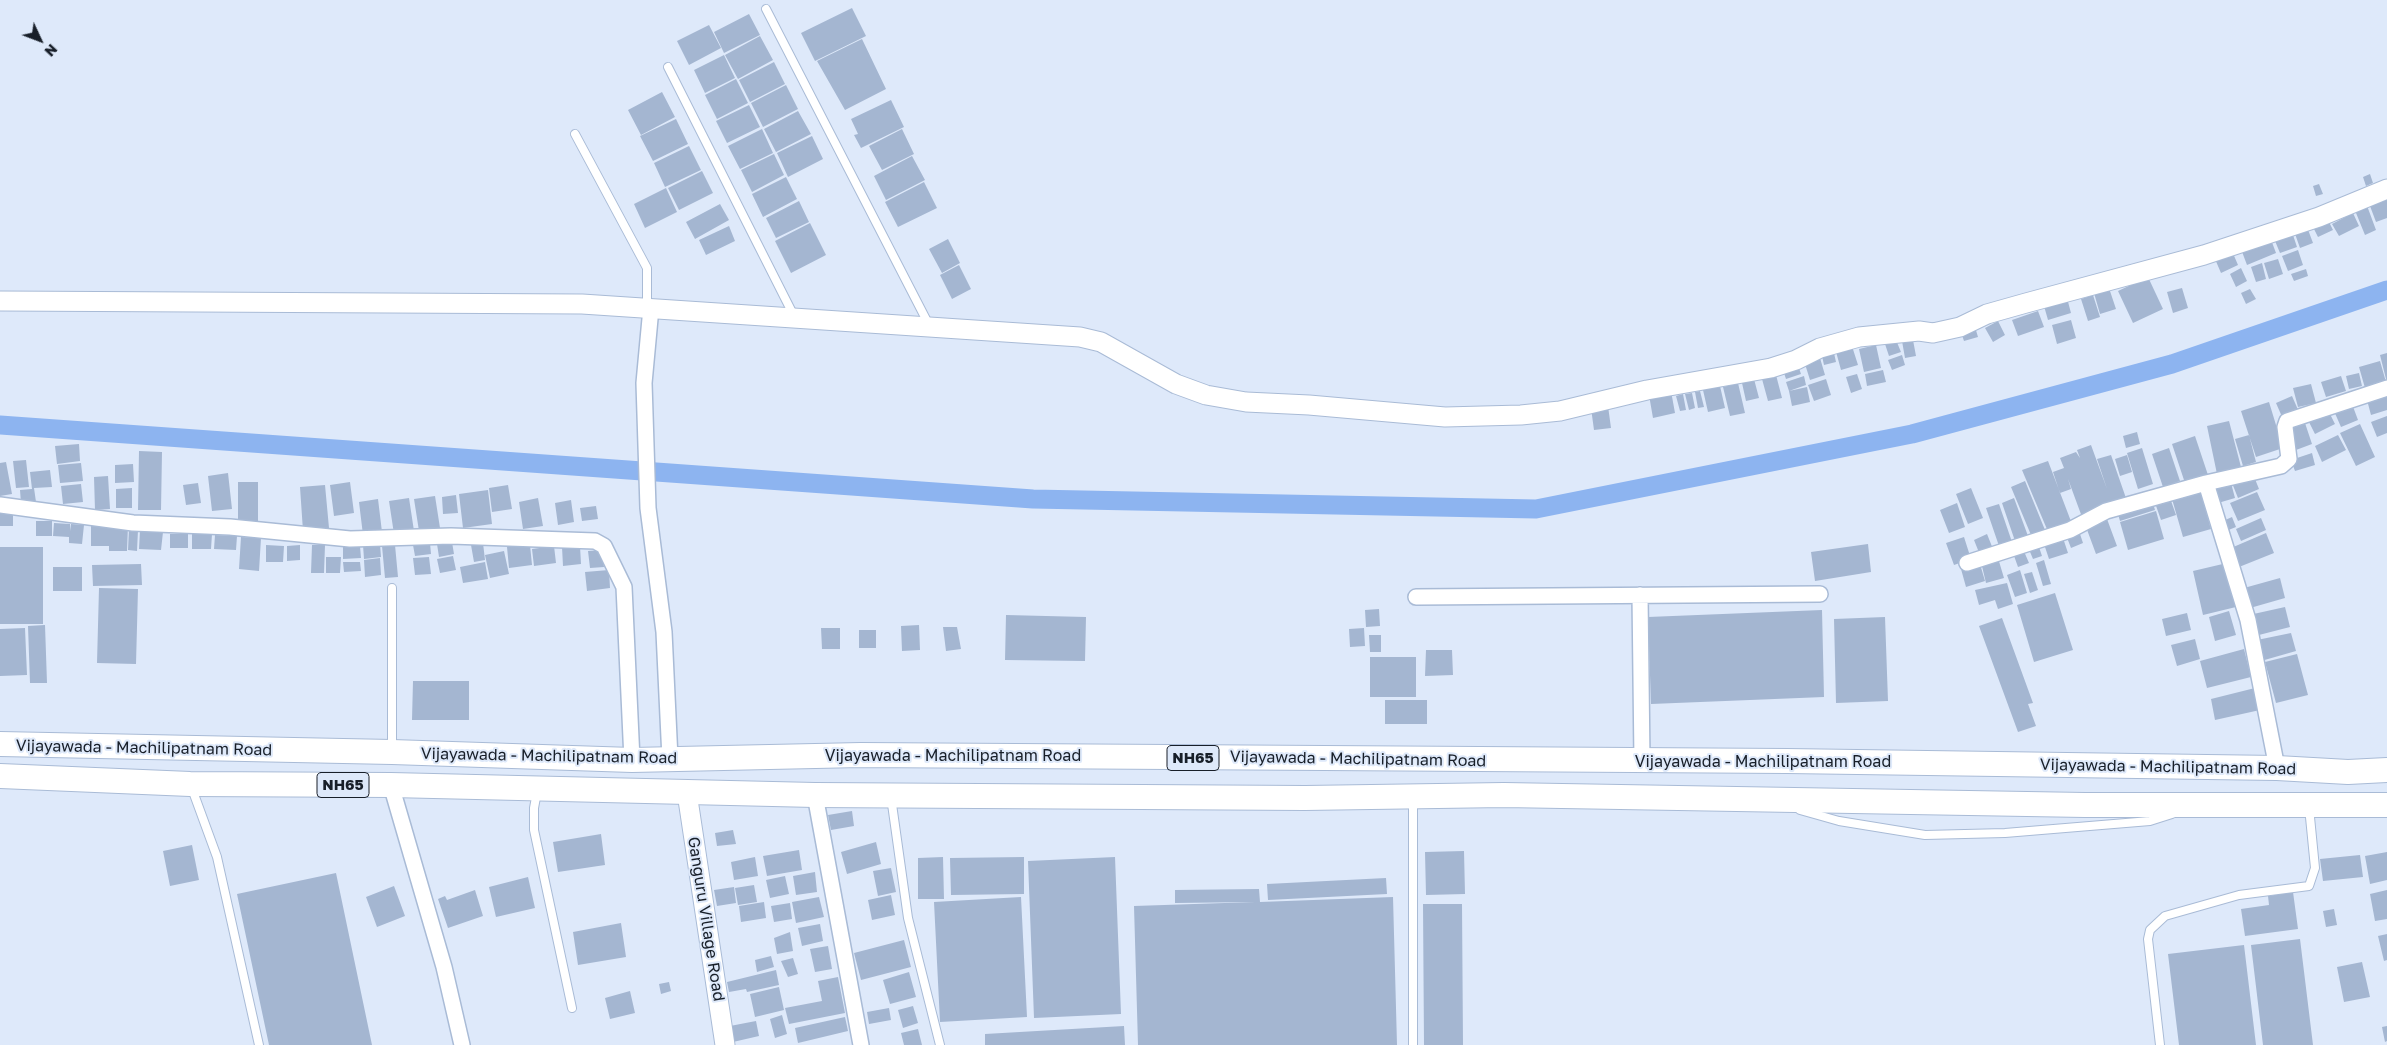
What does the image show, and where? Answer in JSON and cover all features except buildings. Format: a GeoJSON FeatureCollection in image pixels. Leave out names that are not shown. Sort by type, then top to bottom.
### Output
{"type":"FeatureCollection","features":[{"type":"Feature","properties":{"kind":"highway","name":"Vijayawada - Machilipatnam Road"},"geometry":{"type":"LineString","coordinates":[[0,744],[392,752],[632,760],[861,755],[2277,768],[2348,772],[2385,768]]}},
{"type":"Feature","properties":{"kind":"highway","name":"Vijayawada - Machilipatnam Road"},"geometry":{"type":"LineString","coordinates":[[0,776],[190,784],[391,785],[687,793],[1761,799],[2200,805],[2387,805]]}},
{"type":"Feature","properties":{"kind":"street"},"geometry":{"type":"LineString","coordinates":[[0,301],[582,304],[1080,336],[1101,342],[1176,384],[1206,395],[1246,402],[1309,405],[1445,417],[1521,415],[1560,411],[1615,396],[1771,368],[1796,360],[1820,348],[1859,337],[1904,335],[1919,331],[1933,333],[1960,327],[2003,310],[2204,255],[2319,217],[2387,189]]}},
{"type":"Feature","properties":{"kind":"street"},"geometry":{"type":"LineString","coordinates":[[649,308],[644,383],[648,508],[664,632],[670,759]]}},
{"type":"Feature","properties":{"kind":"street"},"geometry":{"type":"LineString","coordinates":[[1967,563],[2070,530],[2106,511],[2206,483],[2281,466],[2289,459],[2284,427],[2287,421],[2387,388]]}},
{"type":"Feature","properties":{"kind":"street"},"geometry":{"type":"LineString","coordinates":[[2206,483],[2248,620],[2277,768]]}},
{"type":"Feature","properties":{"kind":"street"},"geometry":{"type":"LineString","coordinates":[[0,506],[133,523],[230,527],[350,539],[500,536],[595,541],[604,546],[624,587],[632,760]]}},
{"type":"Feature","properties":{"kind":"street"},"geometry":{"type":"LineString","coordinates":[[1416,597],[1820,594]]}},
{"type":"Feature","properties":{"kind":"street"},"geometry":{"type":"LineString","coordinates":[[1640,595],[1642,761]]}},
{"type":"Feature","properties":{"kind":"street"},"geometry":{"type":"LineString","coordinates":[[391,785],[444,967],[462,1045]]}},
{"type":"Feature","properties":{"kind":"street","name":"Ganguru Village Road"},"geometry":{"type":"LineString","coordinates":[[687,793],[725,1045]]}},
{"type":"Feature","properties":{"kind":"street"},"geometry":{"type":"LineString","coordinates":[[814,794],[861,1045]]}},
{"type":"Feature","properties":{"kind":"lane"},"geometry":{"type":"LineString","coordinates":[[766,9],[930,327]]}},
{"type":"Feature","properties":{"kind":"lane"},"geometry":{"type":"LineString","coordinates":[[668,66],[795,318]]}},
{"type":"Feature","properties":{"kind":"lane"},"geometry":{"type":"LineString","coordinates":[[575,134],[646,268],[649,308]]}},
{"type":"Feature","properties":{"kind":"lane"},"geometry":{"type":"LineString","coordinates":[[392,588],[392,752]]}},
{"type":"Feature","properties":{"kind":"lane"},"geometry":{"type":"LineString","coordinates":[[190,784],[217,857],[259,1045]]}},
{"type":"Feature","properties":{"kind":"lane"},"geometry":{"type":"LineString","coordinates":[[537,790],[534,808],[534,830],[572,1008]]}},
{"type":"Feature","properties":{"kind":"lane"},"geometry":{"type":"LineString","coordinates":[[891,794],[908,918],[940,1045]]}},
{"type":"Feature","properties":{"kind":"lane"},"geometry":{"type":"LineString","coordinates":[[1413,797],[1413,1045]]}},
{"type":"Feature","properties":{"kind":"lane"},"geometry":{"type":"LineString","coordinates":[[1761,799],[1839,821],[1925,835],[2005,833],[2150,821],[2200,805]]}},
{"type":"Feature","properties":{"kind":"lane"},"geometry":{"type":"LineString","coordinates":[[2160,1045],[2148,939],[2150,930],[2165,916],[2239,895],[2309,886],[2315,868],[2309,805]]}},
{"type":"Feature","properties":{"kind":"waterway"},"geometry":{"type":"LineString","coordinates":[[0,425],[1033,499],[1536,509],[1912,434],[2172,364],[2387,290]]}}]}
